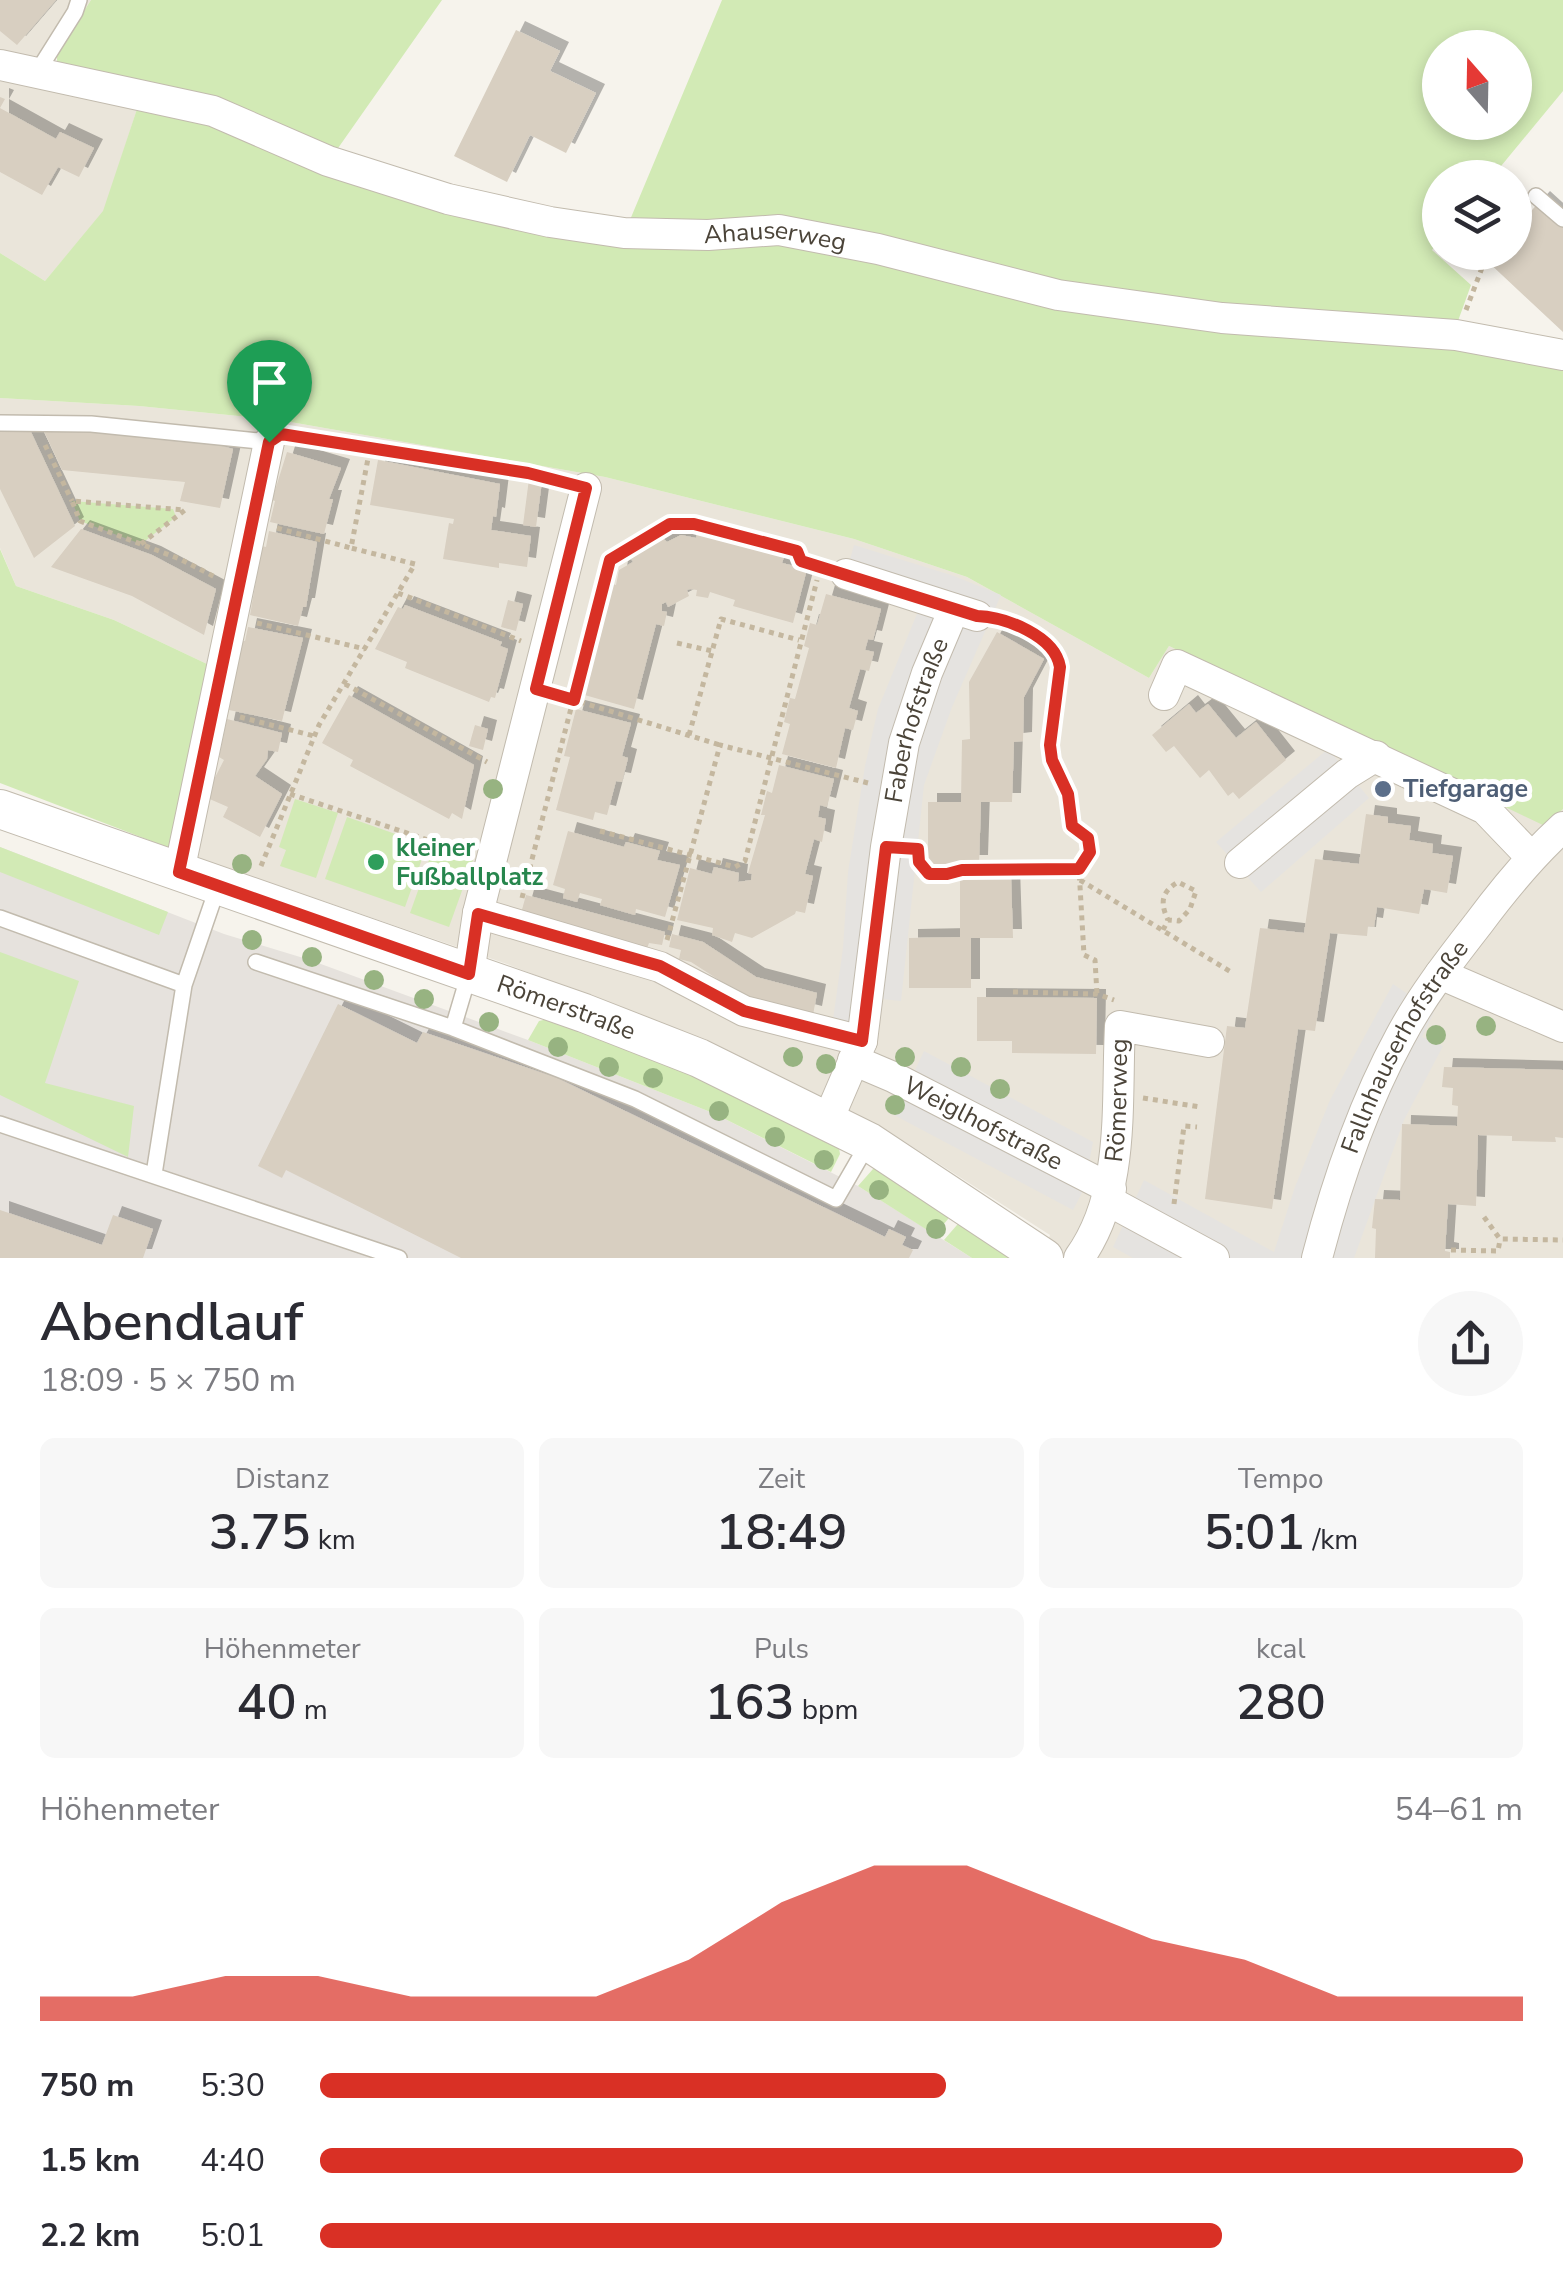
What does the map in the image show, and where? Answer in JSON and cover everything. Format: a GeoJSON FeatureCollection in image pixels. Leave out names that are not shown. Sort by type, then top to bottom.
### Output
{"type":"FeatureCollection","features":[{"type":"Feature","properties":{"kind":"street","name":"Ahauserweg"},"geometry":{"type":"LineString","coordinates":[[0,65],[213,111],[328,161],[448,199],[550,222],[624,234],[708,235],[779,230],[878,249],[1058,295],[1222,318],[1456,335],[1563,354]]}},
{"type":"Feature","properties":{"kind":"street"},"geometry":{"type":"LineString","coordinates":[[179,872],[269,442]]}},
{"type":"Feature","properties":{"kind":"street"},"geometry":{"type":"LineString","coordinates":[[469,974],[478,914],[586,488]]}},
{"type":"Feature","properties":{"kind":"street","name":"Faberhofstraße"},"geometry":{"type":"LineString","coordinates":[[828,1120],[857,1051],[904,743],[927,672],[966,612],[833,571]]}},
{"type":"Feature","properties":{"kind":"street"},"geometry":{"type":"LineString","coordinates":[[1164,695],[1177,664],[1485,809],[1530,856]]}},
{"type":"Feature","properties":{"kind":"street"},"geometry":{"type":"LineString","coordinates":[[1240,863],[1347,774],[1376,756]]}},
{"type":"Feature","properties":{"kind":"street","name":"Römerstraße"},"geometry":{"type":"LineString","coordinates":[[0,809],[584,1012],[683,1052],[869,1142],[1044,1258]]}},
{"type":"Feature","properties":{"kind":"street","name":"Fallnhauserhofstraße"},"geometry":{"type":"LineString","coordinates":[[1317,1258],[1360,1118],[1400,1035],[1440,974],[1530,856],[1563,827]]}},
{"type":"Feature","properties":{"kind":"street","name":"Weiglhofstraße"},"geometry":{"type":"LineString","coordinates":[[478,914],[660,966],[744,1011],[857,1051],[893,1076],[1109,1195],[1214,1258]]}},
{"type":"Feature","properties":{"kind":"street"},"geometry":{"type":"LineString","coordinates":[[1440,974],[1563,1027]]}},
{"type":"Feature","properties":{"kind":"street","name":"Römerweg"},"geometry":{"type":"LineString","coordinates":[[1079,1258],[1096,1234],[1109,1195],[1120,1026],[1209,1042]]}},
{"type":"Feature","properties":{"kind":"lane"},"geometry":{"type":"LineString","coordinates":[[35,75],[76,12],[79,0]]}},
{"type":"Feature","properties":{"kind":"lane"},"geometry":{"type":"LineString","coordinates":[[1536,196],[1563,219]]}},
{"type":"Feature","properties":{"kind":"lane"},"geometry":{"type":"LineString","coordinates":[[0,423],[147,429],[269,442]]}},
{"type":"Feature","properties":{"kind":"lane"},"geometry":{"type":"LineString","coordinates":[[154,1174],[184,984],[234,892]]}},
{"type":"Feature","properties":{"kind":"lane"},"geometry":{"type":"LineString","coordinates":[[0,918],[184,984]]}},
{"type":"Feature","properties":{"kind":"lane"},"geometry":{"type":"LineString","coordinates":[[256,962],[453,1028],[635,1099],[836,1200],[869,1142]]}},
{"type":"Feature","properties":{"kind":"lane"},"geometry":{"type":"LineString","coordinates":[[453,1028],[469,974]]}},
{"type":"Feature","properties":{"kind":"lane"},"geometry":{"type":"LineString","coordinates":[[0,1124],[399,1258]]}},
{"type":"Feature","properties":{"kind":"path"},"geometry":{"type":"LineString","coordinates":[[1456,335],[1481,270]]}},
{"type":"Feature","properties":{"kind":"path"},"geometry":{"type":"LineString","coordinates":[[35,423],[80,521],[180,559],[236,603],[365,649]]}},
{"type":"Feature","properties":{"kind":"path"},"geometry":{"type":"LineString","coordinates":[[269,442],[281,434],[528,473],[586,488]]}},
{"type":"Feature","properties":{"kind":"path"},"geometry":{"type":"LineString","coordinates":[[351,548],[370,448]]}},
{"type":"Feature","properties":{"kind":"path"},"geometry":{"type":"LineString","coordinates":[[72,501],[186,510],[141,544]]}},
{"type":"Feature","properties":{"kind":"path"},"geometry":{"type":"LineString","coordinates":[[234,892],[290,794],[314,736],[414,564],[253,523]]}},
{"type":"Feature","properties":{"kind":"path"},"geometry":{"type":"LineString","coordinates":[[516,924],[610,560],[670,524],[694,524],[797,551],[801,561],[833,571],[801,640],[745,862],[734,867],[600,830]]}},
{"type":"Feature","properties":{"kind":"path"},"geometry":{"type":"LineString","coordinates":[[398,593],[547,649]]}},
{"type":"Feature","properties":{"kind":"path"},"geometry":{"type":"LineString","coordinates":[[966,612],[996,617],[1022,629],[1052,646],[1059,657],[1050,745],[1052,760],[1068,794],[1072,826],[1091,844],[1079,869],[1084,956],[1095,960],[1097,994]]}},
{"type":"Feature","properties":{"kind":"path"},"geometry":{"type":"LineString","coordinates":[[689,736],[721,619],[801,640]]}},
{"type":"Feature","properties":{"kind":"path"},"geometry":{"type":"LineString","coordinates":[[677,643],[712,651]]}},
{"type":"Feature","properties":{"kind":"path"},"geometry":{"type":"LineString","coordinates":[[346,684],[480,760],[516,770]]}},
{"type":"Feature","properties":{"kind":"path"},"geometry":{"type":"LineString","coordinates":[[536,689],[772,760],[896,790]]}},
{"type":"Feature","properties":{"kind":"path"},"geometry":{"type":"LineString","coordinates":[[214,712],[314,736]]}},
{"type":"Feature","properties":{"kind":"path"},"geometry":{"type":"LineString","coordinates":[[660,966],[720,745]]}},
{"type":"Feature","properties":{"kind":"path"},"geometry":{"type":"LineString","coordinates":[[290,794],[492,862]]}},
{"type":"Feature","properties":{"kind":"path"},"geometry":{"type":"LineString","coordinates":[[886,847],[918,849],[919,862],[929,874],[1079,869]]}},
{"type":"Feature","properties":{"kind":"path"},"geometry":{"type":"LineString","coordinates":[[1080,880],[1231,972]]}},
{"type":"Feature","properties":{"kind":"path"},"geometry":{"type":"LineString","coordinates":[[1162,930],[1168,920],[1162,900],[1166,888],[1178,882],[1189,884],[1196,891],[1190,909],[1180,921],[1168,920]]}},
{"type":"Feature","properties":{"kind":"path"},"geometry":{"type":"LineString","coordinates":[[1013,992],[1097,994],[1113,998],[1120,1013],[1120,1026]]}},
{"type":"Feature","properties":{"kind":"path"},"geometry":{"type":"LineString","coordinates":[[1116,1094],[1200,1107]]}},
{"type":"Feature","properties":{"kind":"path"},"geometry":{"type":"LineString","coordinates":[[1163,1230],[1176,1199],[1184,1126],[1197,1127]]}},
{"type":"Feature","properties":{"kind":"path"},"geometry":{"type":"LineString","coordinates":[[1451,1250],[1498,1251],[1500,1239],[1484,1217]]}},
{"type":"Feature","properties":{"kind":"path"},"geometry":{"type":"LineString","coordinates":[[1500,1239],[1563,1240]]}},
{"type":"Feature","properties":{"kind":"shaded area"},"geometry":{"type":"Polygon","coordinates":[[[0,0],[91,0],[57,53],[43,88],[139,103],[104,211],[45,281],[0,253],[0,0]]]}},
{"type":"Feature","properties":{"kind":"shaded area"},"geometry":{"type":"Polygon","coordinates":[[[0,398],[279,420],[605,477],[854,539],[967,577],[1149,678],[1169,646],[1545,825],[1563,809],[1563,1258],[1042,1258],[1050,1235],[888,1131],[720,1047],[507,964],[172,849],[207,664],[114,620],[16,586],[0,548],[0,398]]]}},
{"type":"Feature","properties":{"kind":"shaded area"},"geometry":{"type":"Polygon","coordinates":[[[854,545],[1001,595],[952,707],[924,785],[901,1001],[881,999],[877,1027],[833,1020],[848,872],[878,709],[923,599],[846,574],[854,545]]]}},
{"type":"Feature","properties":{"kind":"shaded area"},"geometry":{"type":"Polygon","coordinates":[[[1328,749],[1369,798],[1261,892],[1216,842],[1328,749]]]}},
{"type":"Feature","properties":{"kind":"shaded area"},"geometry":{"type":"Polygon","coordinates":[[[0,847],[224,934],[310,960],[528,1040],[713,1113],[858,1186],[972,1258],[0,1258],[0,847]]]}},
{"type":"Feature","properties":{"kind":"shaded area"},"geometry":{"type":"Polygon","coordinates":[[[1393,984],[1434,1012],[1422,1037],[1443,1046],[1404,1120],[1354,1258],[1133,1258],[1113,1247],[1144,1180],[1274,1252],[1330,1100],[1393,984]]]}},
{"type":"Feature","properties":{"kind":"shaded area"},"geometry":{"type":"Polygon","coordinates":[[[924,1051],[1093,1142],[1084,1189],[1073,1210],[894,1115],[924,1051]]]}},
{"type":"Feature","properties":{"kind":"green space"},"geometry":{"type":"Polygon","coordinates":[[[91,0],[442,0],[336,151],[57,66],[57,53],[91,0]]]}},
{"type":"Feature","properties":{"kind":"green space"},"geometry":{"type":"Polygon","coordinates":[[[722,0],[1563,0],[1563,91],[1532,129],[1532,30],[1422,30],[1422,140],[1523,140],[1506,160],[1422,160],[1422,270],[1454,270],[1471,285],[1458,321],[1135,302],[879,241],[627,227],[722,0]]]}},
{"type":"Feature","properties":{"kind":"green space"},"geometry":{"type":"Polygon","coordinates":[[[139,103],[210,120],[420,201],[762,239],[1563,366],[1563,809],[1545,826],[1169,646],[1149,678],[967,577],[854,539],[605,477],[279,420],[0,398],[0,253],[45,281],[103,211],[139,103]]]}},
{"type":"Feature","properties":{"kind":"green space"},"geometry":{"type":"Polygon","coordinates":[[[72,501],[173,509],[176,517],[141,544],[80,521],[72,501]]]}},
{"type":"Feature","properties":{"kind":"green space"},"geometry":{"type":"Polygon","coordinates":[[[0,549],[16,586],[114,620],[207,664],[172,849],[0,783],[0,549]]]}},
{"type":"Feature","properties":{"kind":"green space"},"geometry":{"type":"Polygon","coordinates":[[[295,799],[338,813],[316,878],[280,866],[286,850],[279,847],[295,799]]]}},
{"type":"Feature","properties":{"kind":"green space","name":"kleiner Fußballplatz"},"geometry":{"type":"Polygon","coordinates":[[[347,817],[427,845],[405,907],[325,879],[347,817]]]}},
{"type":"Feature","properties":{"kind":"green space"},"geometry":{"type":"Polygon","coordinates":[[[434,846],[473,860],[449,927],[410,913],[434,846]]]}},
{"type":"Feature","properties":{"kind":"green space"},"geometry":{"type":"Polygon","coordinates":[[[0,847],[168,912],[159,935],[0,872],[0,847]]]}},
{"type":"Feature","properties":{"kind":"green space"},"geometry":{"type":"Polygon","coordinates":[[[0,952],[79,981],[45,1083],[134,1106],[128,1157],[0,1095],[0,952]]]}},
{"type":"Feature","properties":{"kind":"green space"},"geometry":{"type":"Polygon","coordinates":[[[556,1017],[700,1074],[838,1142],[840,1154],[831,1172],[713,1113],[528,1040],[539,1021],[556,1017]]]}},
{"type":"Feature","properties":{"kind":"green space"},"geometry":{"type":"Polygon","coordinates":[[[873,1169],[888,1170],[949,1210],[948,1219],[935,1235],[858,1186],[873,1169]]]}},
{"type":"Feature","properties":{"kind":"green space"},"geometry":{"type":"Polygon","coordinates":[[[963,1218],[1013,1258],[972,1258],[944,1240],[963,1218]]]}},
{"type":"Feature","properties":{"kind":"building"},"geometry":{"type":"Polygon","coordinates":[[[0,0],[56,0],[17,45],[0,31],[0,0]]]}},
{"type":"Feature","properties":{"kind":"building"},"geometry":{"type":"Polygon","coordinates":[[[516,30],[560,51],[550,71],[596,93],[566,153],[530,135],[507,182],[454,156],[516,30]]]}},
{"type":"Feature","properties":{"kind":"building"},"geometry":{"type":"Polygon","coordinates":[[[0,108],[56,139],[60,132],[94,148],[79,177],[58,167],[42,195],[0,172],[0,108]]]}},
{"type":"Feature","properties":{"kind":"building"},"geometry":{"type":"Polygon","coordinates":[[[1541,200],[1563,220],[1563,332],[1497,270],[1532,270],[1532,210],[1541,200]]]}},
{"type":"Feature","properties":{"kind":"building"},"geometry":{"type":"Polygon","coordinates":[[[42,427],[196,439],[233,449],[220,508],[180,501],[185,482],[62,470],[42,427]]]}},
{"type":"Feature","properties":{"kind":"building"},"geometry":{"type":"Polygon","coordinates":[[[0,430],[30,430],[75,526],[34,558],[0,489],[0,430]]]}},
{"type":"Feature","properties":{"kind":"building"},"geometry":{"type":"Polygon","coordinates":[[[287,452],[341,468],[329,499],[333,499],[324,534],[270,522],[275,501],[272,500],[287,452]]]}},
{"type":"Feature","properties":{"kind":"building"},"geometry":{"type":"Polygon","coordinates":[[[378,460],[500,484],[491,530],[531,536],[527,567],[499,563],[499,568],[443,559],[449,523],[453,524],[454,519],[370,505],[378,460]]]}},
{"type":"Feature","properties":{"kind":"building"},"geometry":{"type":"Polygon","coordinates":[[[529,479],[542,481],[536,527],[523,525],[529,479]]]}},
{"type":"Feature","properties":{"kind":"building"},"geometry":{"type":"Polygon","coordinates":[[[81,529],[152,555],[216,589],[204,635],[132,596],[51,567],[81,529]]]}},
{"type":"Feature","properties":{"kind":"building"},"geometry":{"type":"Polygon","coordinates":[[[269,531],[317,542],[306,607],[298,626],[250,615],[262,546],[266,547],[269,531]]]}},
{"type":"Feature","properties":{"kind":"building"},"geometry":{"type":"Polygon","coordinates":[[[697,533],[753,548],[754,543],[786,551],[782,563],[807,569],[793,623],[733,606],[735,600],[710,592],[708,598],[696,596],[697,590],[687,590],[689,596],[668,607],[666,602],[662,604],[662,611],[667,612],[664,626],[656,624],[634,709],[581,694],[619,570],[633,562],[630,557],[663,538],[667,542],[681,535],[696,538],[697,533]]]}},
{"type":"Feature","properties":{"kind":"building"},"geometry":{"type":"Polygon","coordinates":[[[826,594],[881,609],[873,640],[868,639],[865,650],[874,652],[869,671],[860,669],[849,708],[858,711],[853,730],[845,728],[836,768],[782,754],[790,724],[784,722],[790,698],[795,699],[809,648],[804,646],[810,623],[817,625],[826,594]]]}},
{"type":"Feature","properties":{"kind":"building"},"geometry":{"type":"Polygon","coordinates":[[[508,600],[523,604],[516,631],[501,627],[508,600]]]}},
{"type":"Feature","properties":{"kind":"building"},"geometry":{"type":"Polygon","coordinates":[[[405,605],[502,642],[500,646],[508,649],[495,698],[491,697],[489,702],[405,668],[407,662],[375,649],[398,607],[403,609],[405,605]]]}},
{"type":"Feature","properties":{"kind":"building"},"geometry":{"type":"Polygon","coordinates":[[[248,627],[303,638],[282,721],[229,710],[240,640],[245,641],[248,627]]]}},
{"type":"Feature","properties":{"kind":"building"},"geometry":{"type":"Polygon","coordinates":[[[997,632],[1044,659],[1024,697],[1023,741],[1014,742],[1012,802],[981,802],[979,864],[928,864],[928,802],[961,802],[962,740],[970,739],[969,682],[997,632]]]}},
{"type":"Feature","properties":{"kind":"building"},"geometry":{"type":"Polygon","coordinates":[[[349,695],[474,765],[462,819],[452,813],[449,819],[350,766],[353,760],[322,743],[349,695]]]}},
{"type":"Feature","properties":{"kind":"building"},"geometry":{"type":"Polygon","coordinates":[[[1189,704],[1196,713],[1208,704],[1236,738],[1256,722],[1286,760],[1239,799],[1233,792],[1228,796],[1209,770],[1200,778],[1174,746],[1166,752],[1152,735],[1189,704]]]}},
{"type":"Feature","properties":{"kind":"building"},"geometry":{"type":"Polygon","coordinates":[[[576,709],[631,723],[622,756],[628,758],[622,782],[616,781],[607,815],[595,812],[593,820],[556,810],[570,757],[564,756],[576,709]]]}},
{"type":"Feature","properties":{"kind":"building"},"geometry":{"type":"Polygon","coordinates":[[[227,719],[282,733],[278,752],[268,750],[267,759],[255,776],[282,794],[260,837],[223,817],[228,807],[205,797],[224,760],[219,757],[227,719]]]}},
{"type":"Feature","properties":{"kind":"building"},"geometry":{"type":"Polygon","coordinates":[[[475,725],[488,729],[483,750],[469,746],[475,725]]]}},
{"type":"Feature","properties":{"kind":"building"},"geometry":{"type":"Polygon","coordinates":[[[779,765],[834,779],[827,807],[820,805],[818,817],[826,819],[822,842],[814,839],[805,874],[813,876],[805,913],[796,911],[752,938],[735,933],[732,942],[712,935],[713,928],[677,920],[690,868],[712,874],[714,867],[739,873],[738,882],[751,880],[752,874],[748,873],[765,815],[761,815],[779,765]]]}},
{"type":"Feature","properties":{"kind":"building"},"geometry":{"type":"Polygon","coordinates":[[[1366,814],[1388,817],[1388,823],[1411,826],[1409,840],[1433,844],[1432,853],[1453,856],[1447,893],[1424,889],[1419,914],[1377,907],[1374,927],[1368,926],[1367,936],[1330,933],[1315,1031],[1298,1029],[1272,1209],[1205,1199],[1227,1026],[1245,1028],[1260,928],[1304,933],[1315,859],[1359,864],[1366,814]]]}},
{"type":"Feature","properties":{"kind":"building"},"geometry":{"type":"Polygon","coordinates":[[[568,831],[624,847],[626,842],[660,851],[657,860],[680,865],[665,917],[636,909],[635,915],[600,905],[602,899],[580,893],[577,902],[563,898],[565,889],[553,885],[568,831]]]}},
{"type":"Feature","properties":{"kind":"building"},"geometry":{"type":"Polygon","coordinates":[[[960,877],[1011,877],[1013,938],[971,938],[971,988],[909,988],[909,938],[960,937],[960,877]]]}},
{"type":"Feature","properties":{"kind":"building"},"geometry":{"type":"Polygon","coordinates":[[[526,895],[665,932],[662,945],[649,943],[646,951],[520,917],[526,895]]]}},
{"type":"Feature","properties":{"kind":"building"},"geometry":{"type":"Polygon","coordinates":[[[672,934],[703,942],[756,977],[817,993],[813,1015],[747,998],[691,962],[679,959],[681,950],[669,947],[672,934]]]}},
{"type":"Feature","properties":{"kind":"building"},"geometry":{"type":"Polygon","coordinates":[[[977,997],[1097,998],[1096,1054],[1012,1053],[1012,1041],[977,1041],[977,997]]]}},
{"type":"Feature","properties":{"kind":"building"},"geometry":{"type":"Polygon","coordinates":[[[338,1004],[417,1043],[423,1032],[557,1078],[885,1237],[889,1229],[906,1237],[902,1245],[913,1250],[909,1258],[461,1258],[286,1170],[282,1178],[258,1166],[338,1004]]]}},
{"type":"Feature","properties":{"kind":"building"},"geometry":{"type":"Polygon","coordinates":[[[1444,1067],[1563,1070],[1563,1138],[1555,1137],[1556,1142],[1512,1141],[1512,1136],[1478,1135],[1476,1206],[1448,1204],[1445,1251],[1450,1252],[1450,1258],[1375,1258],[1375,1199],[1400,1200],[1402,1124],[1457,1126],[1458,1106],[1452,1105],[1453,1088],[1442,1087],[1444,1067]]]}},
{"type":"Feature","properties":{"kind":"building"},"geometry":{"type":"Polygon","coordinates":[[[0,1210],[102,1245],[113,1215],[153,1229],[143,1258],[0,1258],[0,1210]]]}},
{"type":"Feature","properties":{"kind":"place","name":"Tiefgarage"},"geometry":{"type":"Point","coordinates":[1383,789]}},
{"type":"Feature","properties":{"kind":"place","name":"kleiner Fußballplatz"},"geometry":{"type":"Point","coordinates":[376,862]}},
{"type":"Feature","properties":{"kind":"route"},"geometry":{"type":"LineString","coordinates":[[281,434],[528,473],[586,488],[536,689],[574,700],[610,560],[670,524],[694,524],[797,551],[801,561],[977,616],[996,617],[1022,629],[1052,646],[1059,657],[1050,745],[1052,760],[1068,794],[1072,826],[1088,838],[1090,852],[1079,869],[929,874],[919,862],[918,849],[886,847],[862,1041],[744,1011],[660,966],[478,914],[469,974],[179,872],[269,442],[281,434]]}}]}
